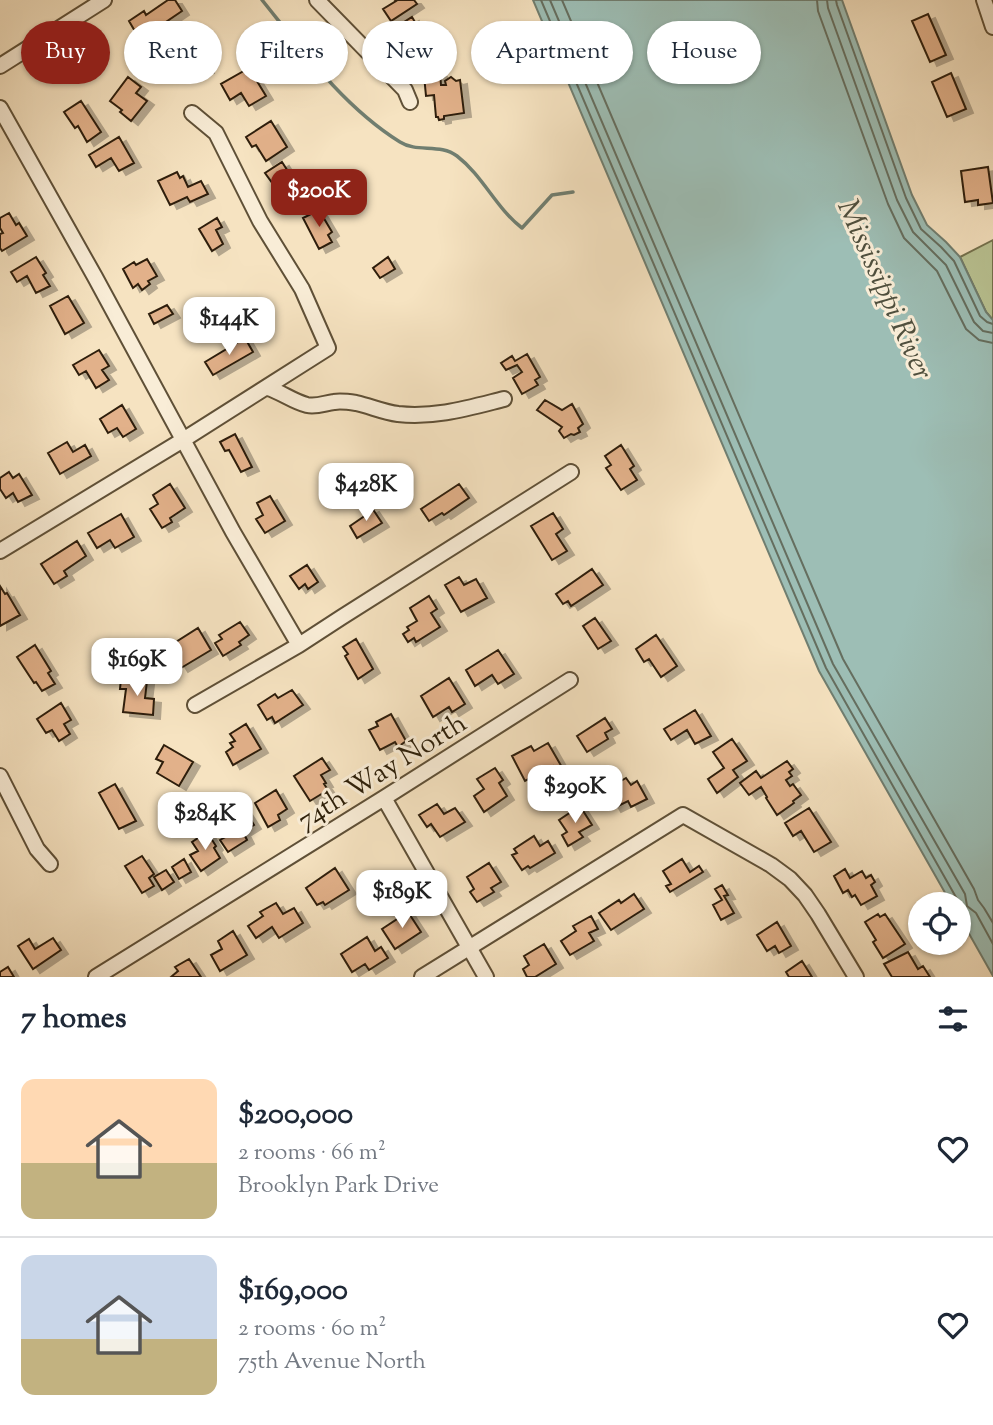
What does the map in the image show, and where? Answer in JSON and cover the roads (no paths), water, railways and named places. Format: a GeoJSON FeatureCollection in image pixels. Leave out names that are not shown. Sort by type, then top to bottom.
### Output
{"type":"FeatureCollection","features":[{"type":"Feature","properties":{"kind":"street"},"geometry":{"type":"LineString","coordinates":[[0,66],[87,4],[104,0]]}},
{"type":"Feature","properties":{"kind":"street"},"geometry":{"type":"LineString","coordinates":[[317,0],[405,90],[410,102]]}},
{"type":"Feature","properties":{"kind":"street"},"geometry":{"type":"LineString","coordinates":[[984,0],[993,27]]}},
{"type":"Feature","properties":{"kind":"street"},"geometry":{"type":"LineString","coordinates":[[0,108],[233,532],[299,645]]}},
{"type":"Feature","properties":{"kind":"street"},"geometry":{"type":"LineString","coordinates":[[0,551],[268,388],[328,348],[302,289],[260,221],[216,133],[191,113]]}},
{"type":"Feature","properties":{"kind":"street"},"geometry":{"type":"LineString","coordinates":[[268,388],[306,405],[335,401],[356,403],[396,414],[422,416],[444,414],[504,399]]}},
{"type":"Feature","properties":{"kind":"street"},"geometry":{"type":"LineString","coordinates":[[195,705],[299,645],[571,472]]}},
{"type":"Feature","properties":{"kind":"street","name":"74th Way North"},"geometry":{"type":"LineString","coordinates":[[96,977],[113,973],[570,680]]}},
{"type":"Feature","properties":{"kind":"street"},"geometry":{"type":"LineString","coordinates":[[0,776],[37,849],[50,864]]}},
{"type":"Feature","properties":{"kind":"street"},"geometry":{"type":"LineString","coordinates":[[384,798],[486,977]]}},
{"type":"Feature","properties":{"kind":"street"},"geometry":{"type":"LineString","coordinates":[[422,977],[684,815],[790,879],[818,914],[856,977]]}},
{"type":"Feature","properties":{"kind":"water","name":"Mississippi River"},"geometry":{"type":"Polygon","coordinates":[[[533,0],[842,0],[912,195],[927,225],[960,257],[986,312],[993,320],[993,976],[971,937],[971,892],[945,892],[819,671],[569,84],[633,84],[633,21],[542,21],[533,0]]]}},
{"type":"Feature","properties":{"kind":"waterway"},"geometry":{"type":"LineString","coordinates":[[262,0],[325,77],[361,112],[400,142],[414,147],[443,150],[457,156],[522,228],[552,195],[573,192]]}}]}
